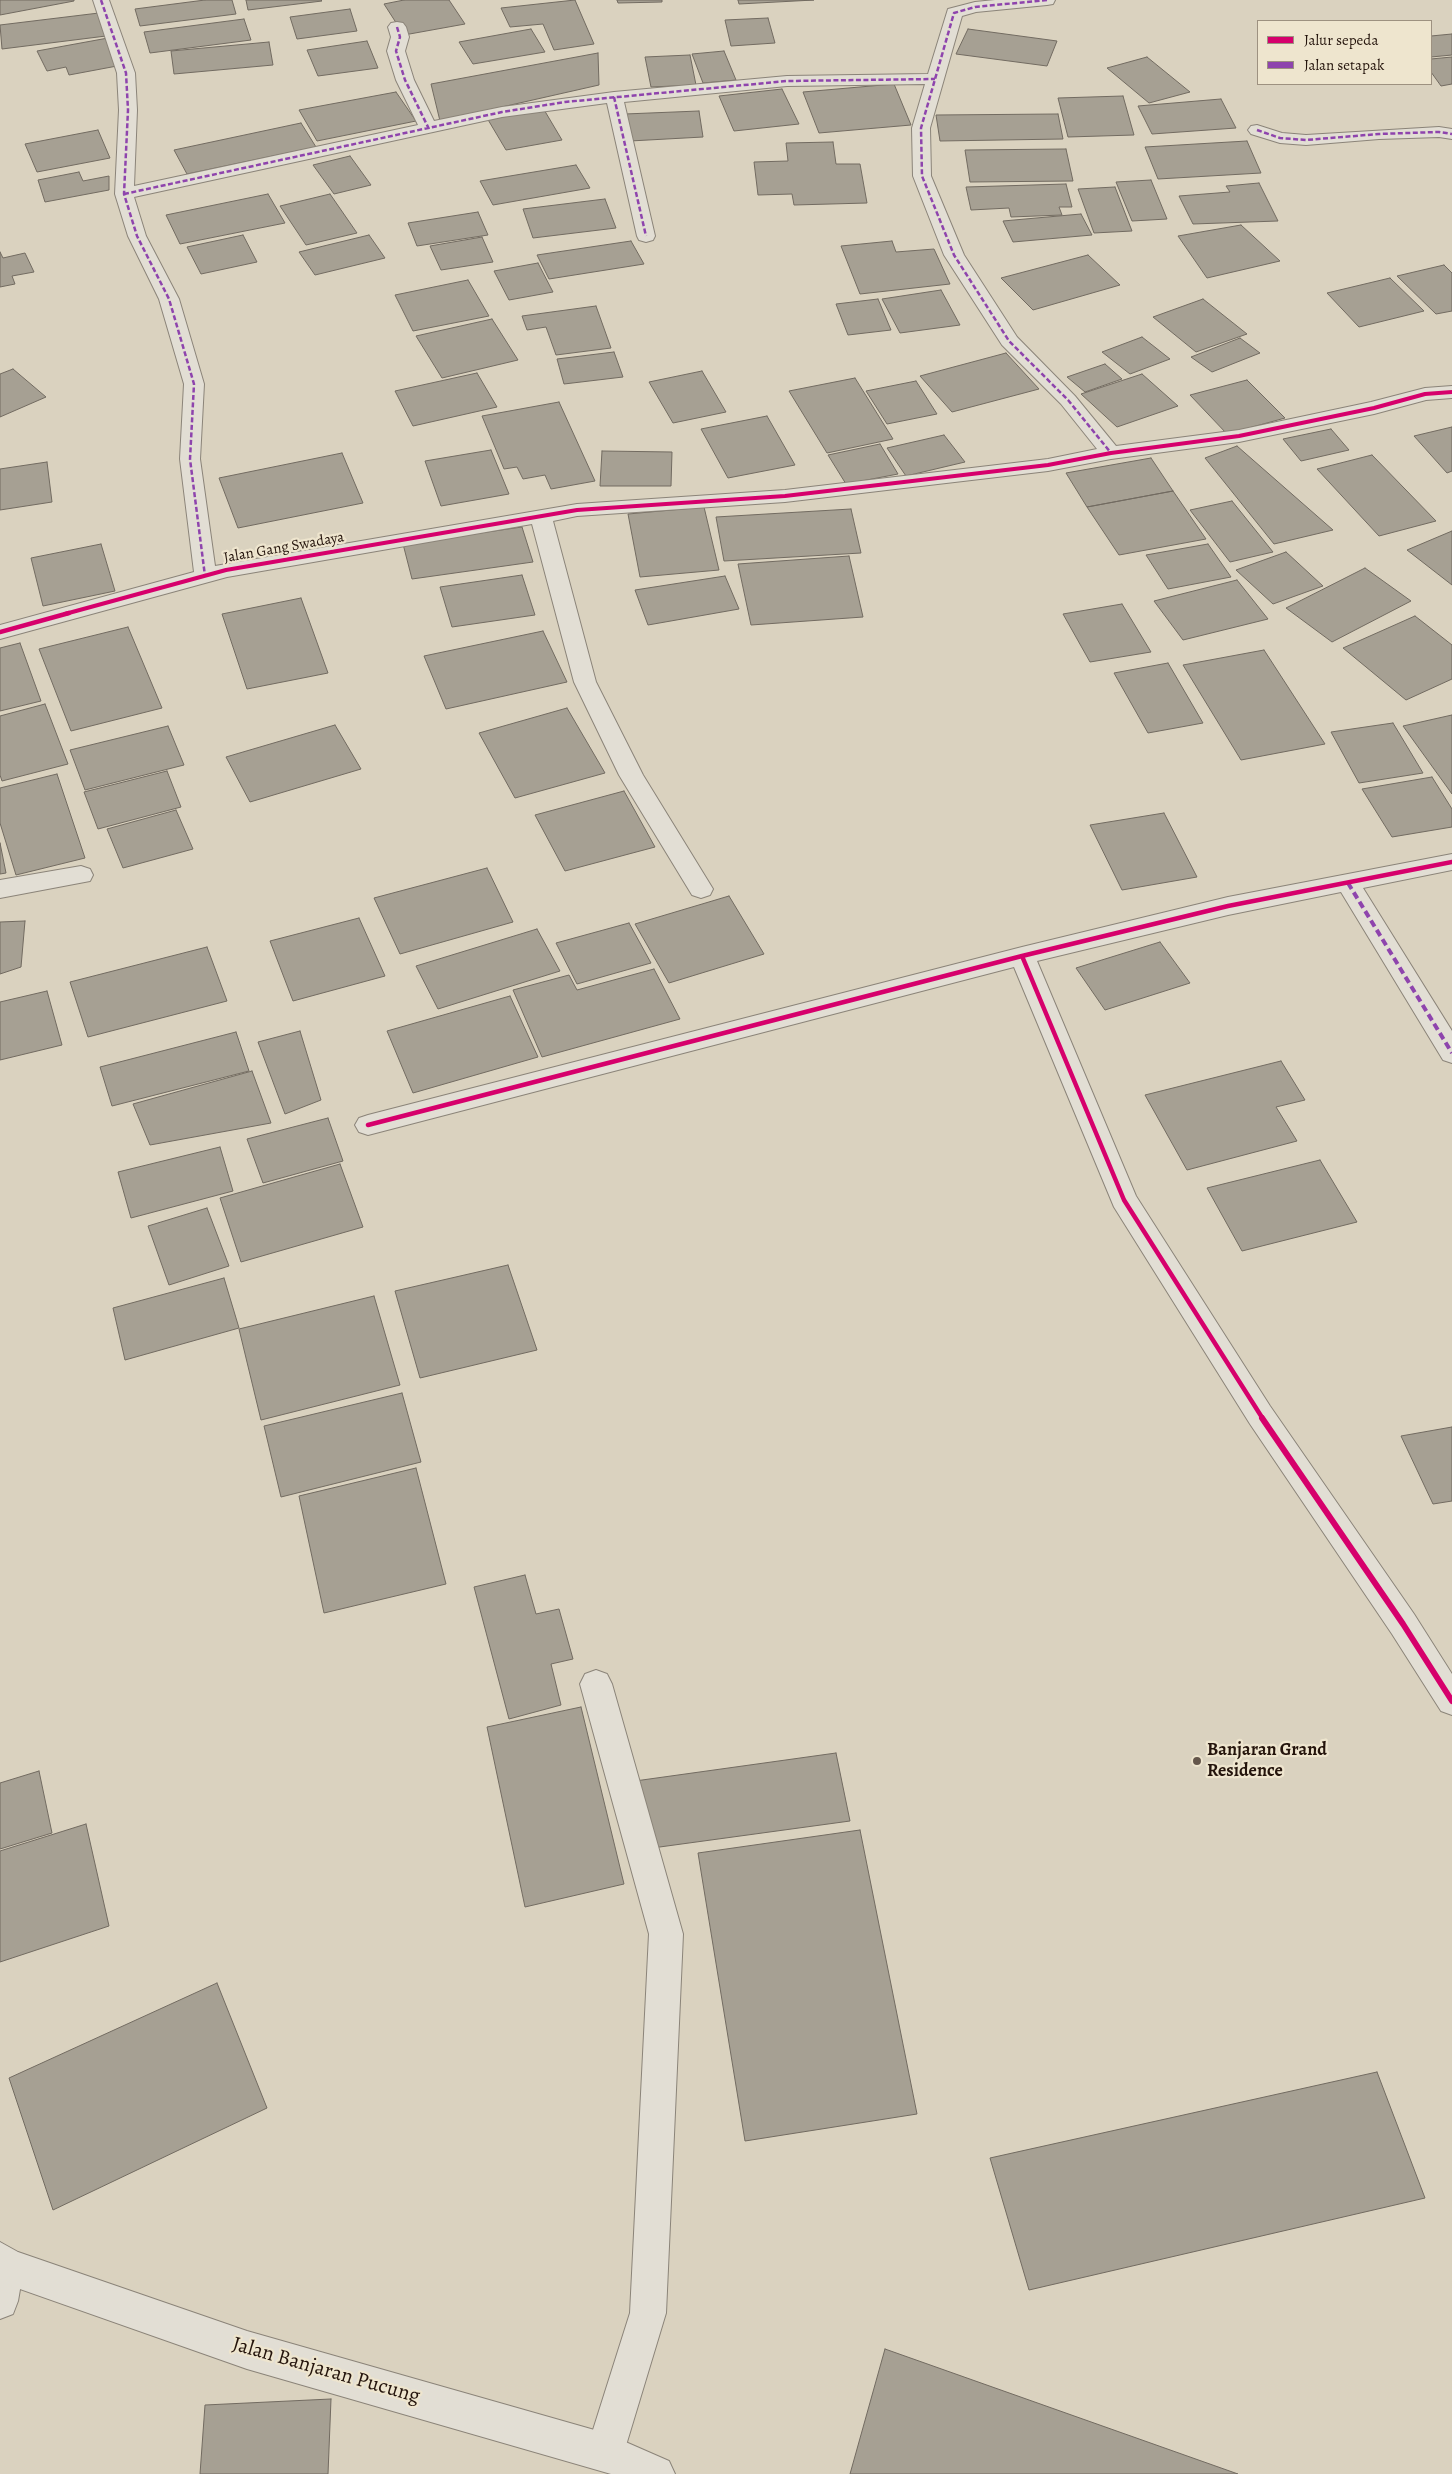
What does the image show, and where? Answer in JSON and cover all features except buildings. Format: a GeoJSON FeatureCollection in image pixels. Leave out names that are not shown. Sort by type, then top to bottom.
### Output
{"type":"FeatureCollection","features":[{"type":"Feature","properties":{"kind":"street"},"geometry":{"type":"LineString","coordinates":[[101,0],[126,74],[128,110],[124,194],[137,236],[169,299],[194,384],[190,459],[205,576]]}},
{"type":"Feature","properties":{"kind":"street"},"geometry":{"type":"LineString","coordinates":[[1046,0],[975,7],[954,13],[921,128],[922,176],[954,255],[1009,341],[1068,400],[1111,453]]}},
{"type":"Feature","properties":{"kind":"street"},"geometry":{"type":"LineString","coordinates":[[397,26],[400,37],[396,51],[404,80],[429,128]]}},
{"type":"Feature","properties":{"kind":"street"},"geometry":{"type":"LineString","coordinates":[[124,194],[502,112],[565,102],[787,81],[935,80]]}},
{"type":"Feature","properties":{"kind":"street"},"geometry":{"type":"LineString","coordinates":[[614,97],[646,236]]}},
{"type":"Feature","properties":{"kind":"street"},"geometry":{"type":"LineString","coordinates":[[1257,130],[1280,138],[1306,140],[1440,132],[1452,134]]}},
{"type":"Feature","properties":{"kind":"street","name":"Jalan Gang Swadaya"},"geometry":{"type":"LineString","coordinates":[[0,632],[226,570],[576,510],[785,496],[1048,465],[1111,453],[1239,436],[1374,408],[1426,394],[1452,392]]}},
{"type":"Feature","properties":{"kind":"street"},"geometry":{"type":"LineString","coordinates":[[541,516],[585,682],[631,775],[700,889]]}},
{"type":"Feature","properties":{"kind":"street"},"geometry":{"type":"LineString","coordinates":[[368,1125],[1022,956],[1228,906],[1452,862]]}},
{"type":"Feature","properties":{"kind":"street"},"geometry":{"type":"LineString","coordinates":[[0,889],[81,875]]}},
{"type":"Feature","properties":{"kind":"street"},"geometry":{"type":"LineString","coordinates":[[1348,882],[1452,1052]]}},
{"type":"Feature","properties":{"kind":"street"},"geometry":{"type":"LineString","coordinates":[[1022,956],[1124,1200],[1260,1415],[1403,1624],[1452,1701]]}},
{"type":"Feature","properties":{"kind":"street"},"geometry":{"type":"LineString","coordinates":[[596,1684],[666,1934],[648,2313],[605,2452]]}},
{"type":"Feature","properties":{"kind":"street"},"geometry":{"type":"LineString","coordinates":[[0,2301],[3,2263]]}},
{"type":"Feature","properties":{"kind":"street","name":"Jalan Banjaran Pucung"},"geometry":{"type":"LineString","coordinates":[[3,2263],[247,2350],[605,2452],[656,2474]]}},
{"type":"Feature","properties":{"kind":"marked path"},"geometry":{"type":"LineString","coordinates":[[101,0],[126,73],[128,110],[124,194],[137,236],[169,299],[194,384],[190,459],[205,576]]}},
{"type":"Feature","properties":{"kind":"marked path"},"geometry":{"type":"LineString","coordinates":[[1047,0],[975,7],[954,13],[921,128],[922,176],[954,255],[1009,341],[1068,400],[1111,453],[1108,453]]}},
{"type":"Feature","properties":{"kind":"marked path"},"geometry":{"type":"LineString","coordinates":[[397,27],[400,37],[396,51],[405,80],[429,129]]}},
{"type":"Feature","properties":{"kind":"marked path"},"geometry":{"type":"LineString","coordinates":[[124,194],[502,112],[565,102],[787,81],[935,79]]}},
{"type":"Feature","properties":{"kind":"marked path"},"geometry":{"type":"LineString","coordinates":[[614,97],[646,236]]}},
{"type":"Feature","properties":{"kind":"marked path"},"geometry":{"type":"LineString","coordinates":[[1257,130],[1280,138],[1306,140],[1379,134],[1439,132],[1452,134]]}},
{"type":"Feature","properties":{"kind":"marked path"},"geometry":{"type":"LineString","coordinates":[[1348,883],[1452,1053]]}},
{"type":"Feature","properties":{"kind":"cycle path"},"geometry":{"type":"LineString","coordinates":[[0,632],[226,570],[577,510],[785,496],[1048,465],[1111,453],[1239,436],[1374,408],[1425,394],[1452,392]]}},
{"type":"Feature","properties":{"kind":"cycle path"},"geometry":{"type":"LineString","coordinates":[[368,1125],[1022,956],[1228,906],[1452,862]]}},
{"type":"Feature","properties":{"kind":"cycle path"},"geometry":{"type":"LineString","coordinates":[[1022,956],[1124,1200],[1260,1415],[1403,1624],[1452,1701]]}},
{"type":"Feature","properties":{"kind":"place","name":"Banjaran Grand Residence"},"geometry":{"type":"Point","coordinates":[1197,1761]}}]}
